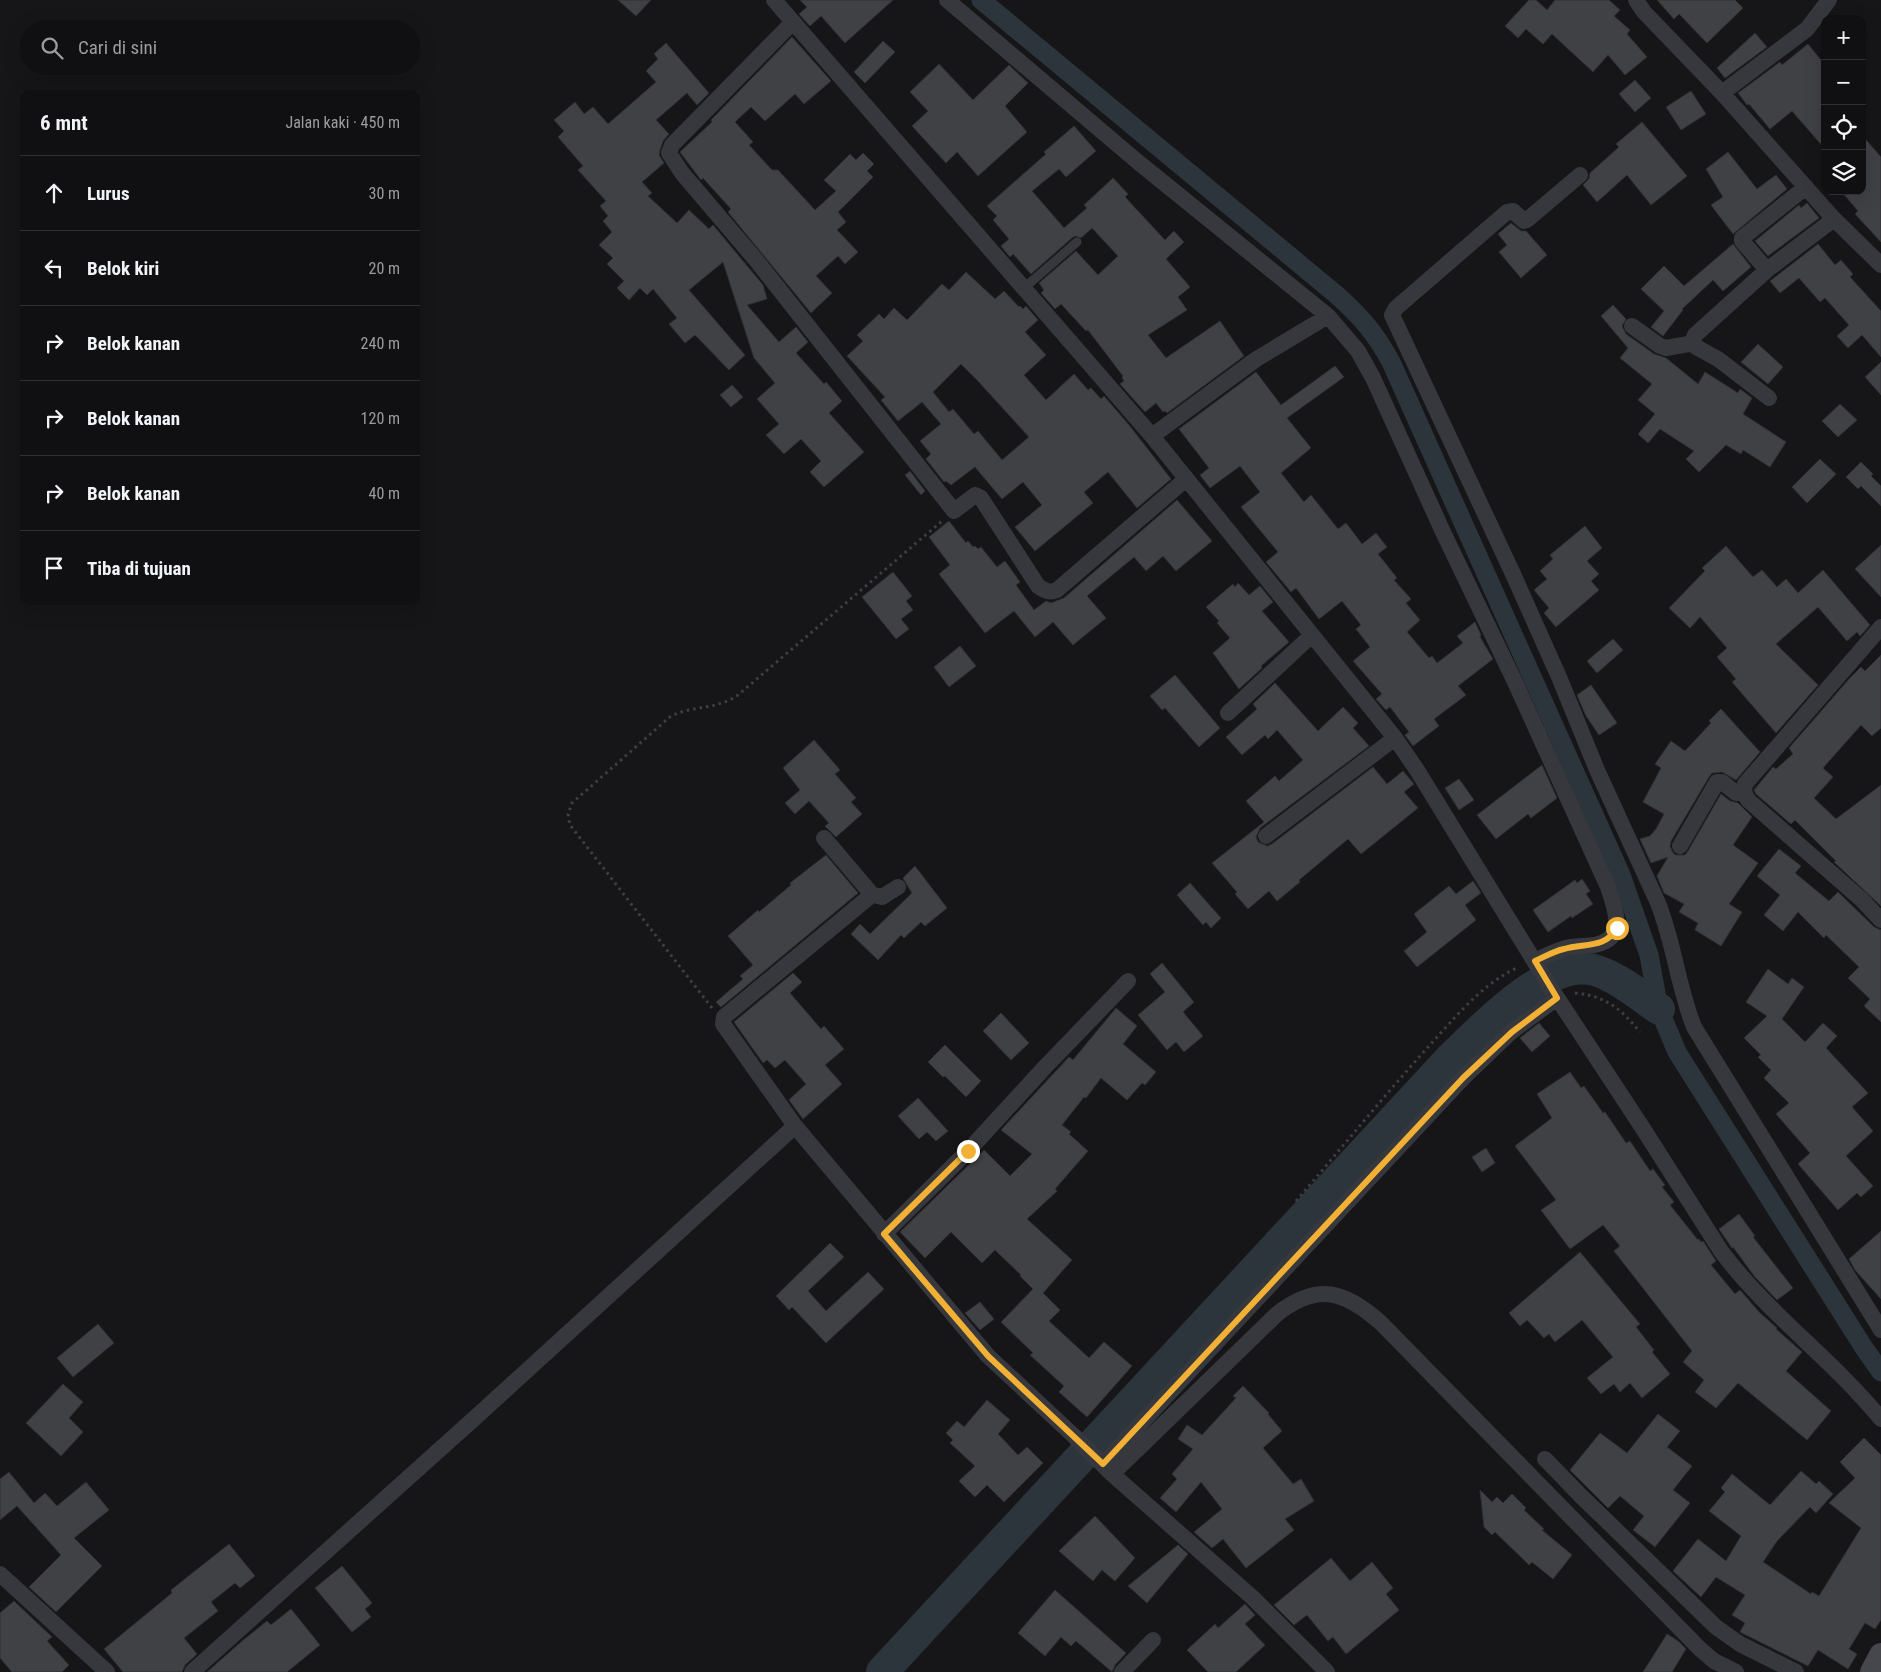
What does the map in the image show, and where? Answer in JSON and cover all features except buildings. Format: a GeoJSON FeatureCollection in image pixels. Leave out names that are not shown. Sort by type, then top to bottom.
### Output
{"type":"FeatureCollection","features":[{"type":"Feature","properties":{"kind":"main road"},"geometry":{"type":"LineString","coordinates":[[1872,1672],[1881,1655]]}},
{"type":"Feature","properties":{"kind":"street"},"geometry":{"type":"LineString","coordinates":[[774,0],[1152,436],[1395,738],[1417,770],[1554,994],[1732,1265],[1881,1419]]}},
{"type":"Feature","properties":{"kind":"street"},"geometry":{"type":"LineString","coordinates":[[946,0],[1138,162],[1328,316],[1358,351],[1373,378],[1443,532],[1515,682],[1608,887],[1617,916],[1617,928],[1613,935],[1596,945],[1561,949],[1538,967]]}},
{"type":"Feature","properties":{"kind":"street"},"geometry":{"type":"LineString","coordinates":[[1636,0],[1644,12],[1722,92],[1834,219],[1881,265]]}},
{"type":"Feature","properties":{"kind":"street"},"geometry":{"type":"LineString","coordinates":[[1722,92],[1807,29],[1829,0]]}},
{"type":"Feature","properties":{"kind":"street"},"geometry":{"type":"LineString","coordinates":[[794,22],[672,145],[669,153],[682,173],[756,260],[954,511],[975,495],[981,498],[1038,586],[1050,592],[1058,590],[1186,479]]}},
{"type":"Feature","properties":{"kind":"street"},"geometry":{"type":"LineString","coordinates":[[1580,175],[1527,220],[1524,221],[1513,211],[1507,212],[1396,308],[1392,315],[1393,319],[1513,574],[1559,677],[1597,770],[1658,903],[1665,920],[1683,995],[1694,1027],[1881,1330]]}},
{"type":"Feature","properties":{"kind":"street"},"geometry":{"type":"LineString","coordinates":[[1767,270],[1742,242],[1742,238],[1806,187]]}},
{"type":"Feature","properties":{"kind":"street"},"geometry":{"type":"LineString","coordinates":[[1769,398],[1718,359],[1696,347],[1693,340],[1695,335],[1767,270],[1834,219]]}},
{"type":"Feature","properties":{"kind":"street"},"geometry":{"type":"LineString","coordinates":[[1152,436],[1255,360],[1328,316]]}},
{"type":"Feature","properties":{"kind":"street"},"geometry":{"type":"LineString","coordinates":[[1632,326],[1660,346],[1666,348],[1694,343]]}},
{"type":"Feature","properties":{"kind":"street"},"geometry":{"type":"LineString","coordinates":[[1881,627],[1745,784],[1744,792],[1748,800],[1881,920]]}},
{"type":"Feature","properties":{"kind":"street"},"geometry":{"type":"LineString","coordinates":[[1228,713],[1312,635]]}},
{"type":"Feature","properties":{"kind":"street"},"geometry":{"type":"LineString","coordinates":[[1266,836],[1395,738]]}},
{"type":"Feature","properties":{"kind":"street"},"geometry":{"type":"LineString","coordinates":[[1680,846],[1718,782],[1722,782],[1736,793],[1744,792]]}},
{"type":"Feature","properties":{"kind":"street"},"geometry":{"type":"LineString","coordinates":[[824,838],[870,894],[882,897],[898,887]]}},
{"type":"Feature","properties":{"kind":"street"},"geometry":{"type":"LineString","coordinates":[[870,894],[868,898],[724,1016],[722,1024],[794,1126],[988,1356],[1103,1465],[1253,1598],[1327,1672]]}},
{"type":"Feature","properties":{"kind":"street"},"geometry":{"type":"LineString","coordinates":[[884,1234],[968,1151],[1128,981]]}},
{"type":"Feature","properties":{"kind":"street"},"geometry":{"type":"LineString","coordinates":[[1103,1465],[1463,1078],[1554,994]]}},
{"type":"Feature","properties":{"kind":"street"},"geometry":{"type":"LineString","coordinates":[[192,1672],[477,1416],[794,1126]]}},
{"type":"Feature","properties":{"kind":"street"},"geometry":{"type":"LineString","coordinates":[[1103,1465],[1289,1305],[1308,1297],[1320,1295],[1348,1298],[1364,1308],[1381,1323],[1700,1649],[1714,1661],[1736,1672]]}},
{"type":"Feature","properties":{"kind":"street"},"geometry":{"type":"LineString","coordinates":[[1546,1459],[1581,1496],[1716,1627],[1740,1644],[1796,1672]]}},
{"type":"Feature","properties":{"kind":"street"},"geometry":{"type":"LineString","coordinates":[[0,1574],[108,1672]]}},
{"type":"Feature","properties":{"kind":"street"},"geometry":{"type":"LineString","coordinates":[[1122,1672],[1153,1640]]}},
{"type":"Feature","properties":{"kind":"lane"},"geometry":{"type":"LineString","coordinates":[[1024,288],[1077,242]]}},
{"type":"Feature","properties":{"kind":"path"},"geometry":{"type":"LineString","coordinates":[[722,1020],[570,825],[568,814],[572,803],[671,716],[682,710],[720,704],[738,695],[954,511]]}},
{"type":"Feature","properties":{"kind":"path"},"geometry":{"type":"LineString","coordinates":[[1296,1200],[1455,1017],[1496,980],[1516,968],[1538,967]]}},
{"type":"Feature","properties":{"kind":"path"},"geometry":{"type":"LineString","coordinates":[[1554,994],[1588,994],[1606,1001],[1623,1012],[1640,1032]]}},
{"type":"Feature","properties":{"kind":"waterway"},"geometry":{"type":"LineString","coordinates":[[981,0],[1338,296],[1362,319],[1374,334],[1391,362],[1621,875],[1649,955],[1659,1009],[1677,1052],[1881,1372]]}},
{"type":"Feature","properties":{"kind":"waterway"},"geometry":{"type":"LineString","coordinates":[[882,1672],[1451,1058],[1497,1014],[1536,985],[1556,975],[1576,969],[1594,970],[1603,973],[1628,987],[1659,1009]]}},
{"type":"Feature","properties":{"kind":"route"},"geometry":{"type":"LineString","coordinates":[[968,1151],[884,1234],[988,1356],[1103,1464],[1463,1078],[1512,1032],[1557,998],[1535,961],[1561,949],[1596,945],[1613,935],[1617,928]]}}]}
